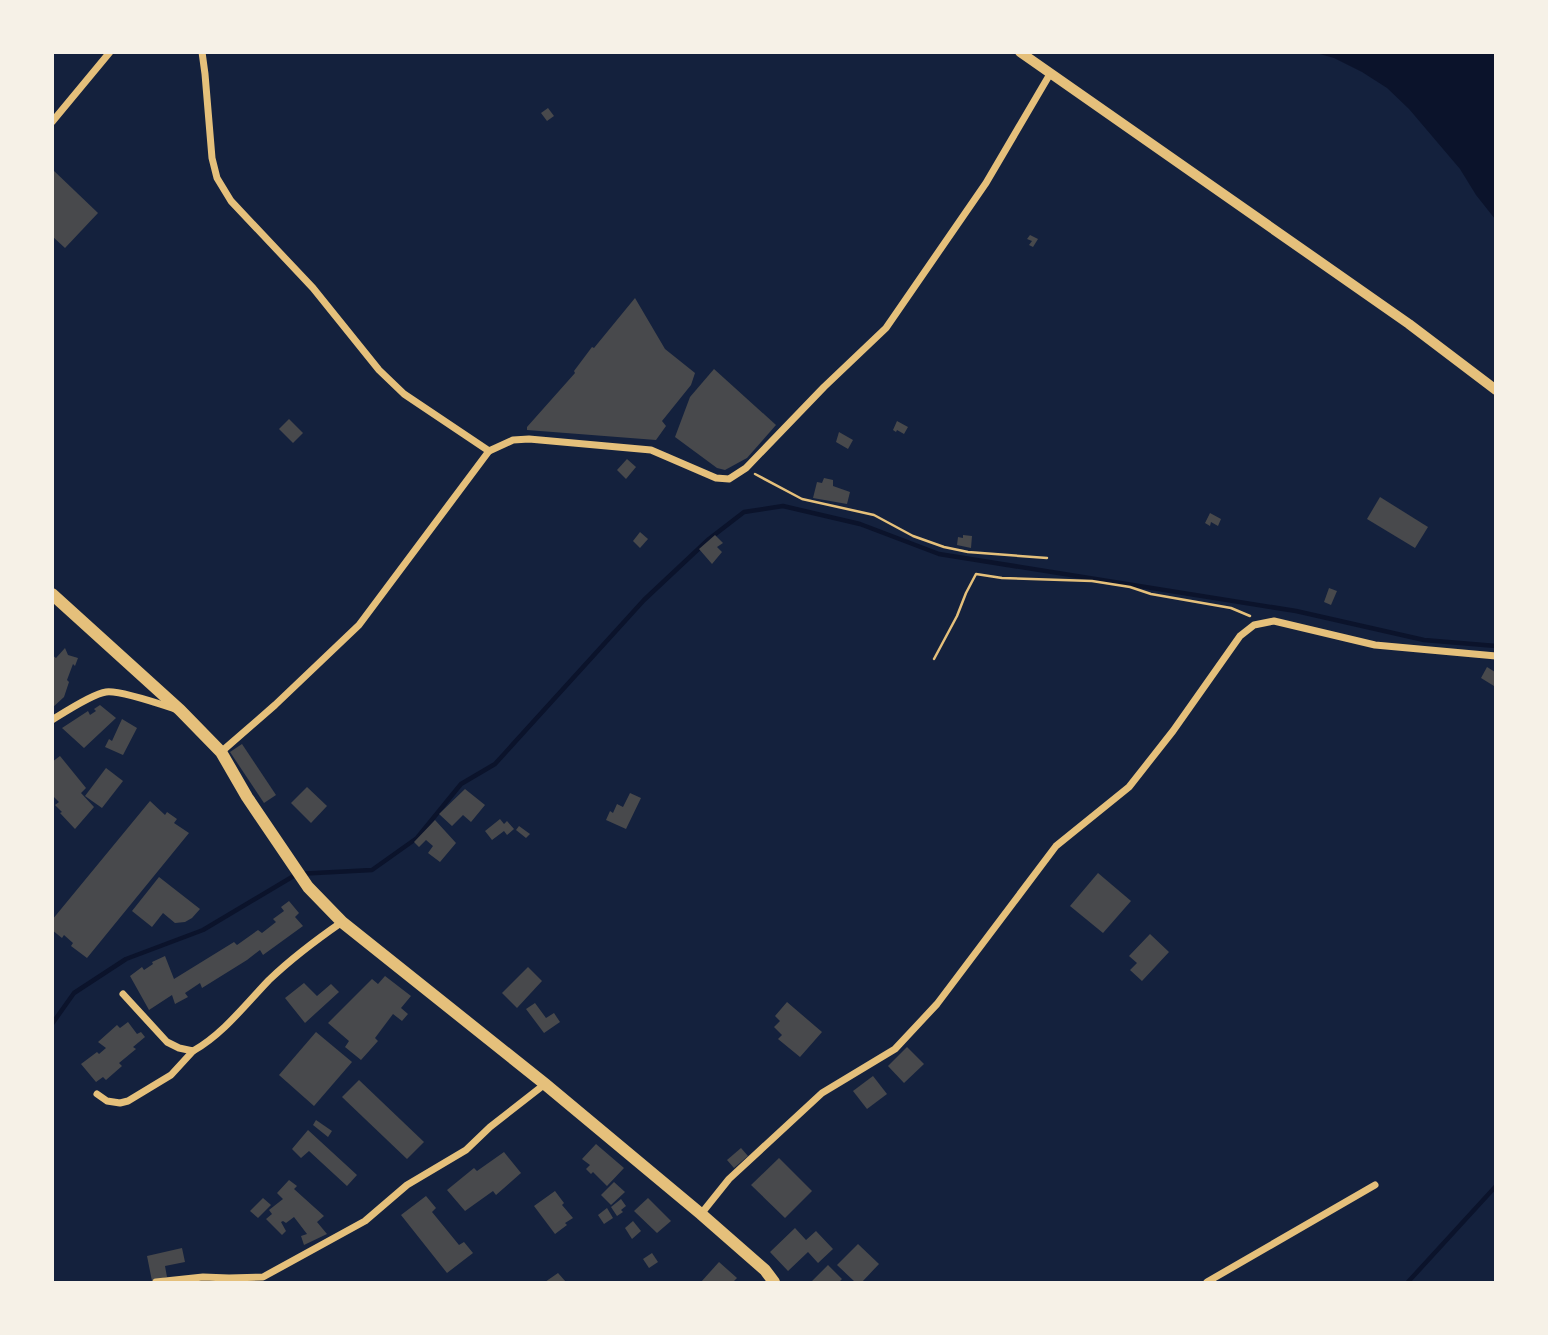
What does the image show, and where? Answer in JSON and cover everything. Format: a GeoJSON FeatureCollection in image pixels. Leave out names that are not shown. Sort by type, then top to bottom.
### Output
{"type":"FeatureCollection","features":[{"type":"Feature","properties":{"kind":"main road"},"geometry":{"type":"LineString","coordinates":[[52,594],[180,710],[221,752],[247,797],[307,887],[342,922],[702,1214],[765,1270],[774,1283]]}},
{"type":"Feature","properties":{"kind":"street"},"geometry":{"type":"LineString","coordinates":[[52,122],[110,52]]}},
{"type":"Feature","properties":{"kind":"street"},"geometry":{"type":"LineString","coordinates":[[202,52],[212,158],[217,178],[231,201],[313,288],[379,370],[404,394],[489,451]]}},
{"type":"Feature","properties":{"kind":"street"},"geometry":{"type":"LineString","coordinates":[[1020,52],[1409,324],[1496,390]]}},
{"type":"Feature","properties":{"kind":"street"},"geometry":{"type":"LineString","coordinates":[[221,752],[359,625],[489,451],[513,440],[529,439],[651,450],[716,478],[729,478],[747,468],[824,387],[886,328],[986,183],[1050,74]]}},
{"type":"Feature","properties":{"kind":"street"},"geometry":{"type":"LineString","coordinates":[[702,1214],[729,1180],[822,1093],[895,1049],[937,1004],[1056,846],[1129,787],[1173,731],[1240,636],[1254,625],[1274,621],[1376,645],[1496,656]]}},
{"type":"Feature","properties":{"kind":"street"},"geometry":{"type":"LineString","coordinates":[[52,720],[77,704],[106,692],[124,694],[180,710]]}},
{"type":"Feature","properties":{"kind":"street"},"geometry":{"type":"LineString","coordinates":[[97,1094],[107,1101],[128,1101],[171,1075],[193,1051],[208,1042],[309,945],[342,922]]}},
{"type":"Feature","properties":{"kind":"street"},"geometry":{"type":"LineString","coordinates":[[123,994],[167,1042],[193,1051]]}},
{"type":"Feature","properties":{"kind":"street"},"geometry":{"type":"LineString","coordinates":[[156,1283],[203,1277],[262,1277],[365,1221],[407,1185],[466,1150],[545,1084]]}},
{"type":"Feature","properties":{"kind":"street"},"geometry":{"type":"LineString","coordinates":[[1207,1283],[1375,1185]]}},
{"type":"Feature","properties":{"kind":"street"},"geometry":{"type":"LineString","coordinates":[[262,1277],[269,1283]]}},
{"type":"Feature","properties":{"kind":"path"},"geometry":{"type":"LineString","coordinates":[[747,468],[764,480],[803,499],[874,515],[913,536],[944,547],[968,552],[1047,558]]}},
{"type":"Feature","properties":{"kind":"path"},"geometry":{"type":"LineString","coordinates":[[934,659],[976,574],[1002,578],[1092,581],[1130,587],[1151,594],[1231,608],[1250,615],[1254,625]]}},
{"type":"Feature","properties":{"kind":"water"},"geometry":{"type":"Polygon","coordinates":[[[1316,53],[1495,53],[1495,219],[1460,169],[1409,109],[1387,88],[1334,58],[1316,53]]]}},
{"type":"Feature","properties":{"kind":"building"},"geometry":{"type":"Polygon","coordinates":[[[548,108],[554,116],[547,121],[541,113],[548,108]]]}},
{"type":"Feature","properties":{"kind":"building"},"geometry":{"type":"Polygon","coordinates":[[[52,169],[98,213],[65,248],[52,236],[52,169]]]}},
{"type":"Feature","properties":{"kind":"building"},"geometry":{"type":"Polygon","coordinates":[[[1030,235],[1038,239],[1033,247],[1029,245],[1032,241],[1027,239],[1030,235]]]}},
{"type":"Feature","properties":{"kind":"building"},"geometry":{"type":"Polygon","coordinates":[[[635,298],[665,349],[695,373],[691,385],[662,421],[666,426],[656,440],[527,430],[575,373],[592,347],[594,348],[635,298]]]}},
{"type":"Feature","properties":{"kind":"building"},"geometry":{"type":"Polygon","coordinates":[[[714,369],[776,425],[747,458],[725,470],[717,468],[675,437],[690,397],[714,369]]]}},
{"type":"Feature","properties":{"kind":"building"},"geometry":{"type":"Polygon","coordinates":[[[289,419],[303,433],[293,443],[279,429],[289,419]]]}},
{"type":"Feature","properties":{"kind":"building"},"geometry":{"type":"Polygon","coordinates":[[[897,421],[908,427],[904,434],[893,430],[897,421]]]}},
{"type":"Feature","properties":{"kind":"building"},"geometry":{"type":"Polygon","coordinates":[[[839,432],[853,440],[848,449],[836,442],[839,432]]]}},
{"type":"Feature","properties":{"kind":"building"},"geometry":{"type":"Polygon","coordinates":[[[627,459],[636,467],[626,479],[617,470],[627,459]]]}},
{"type":"Feature","properties":{"kind":"building"},"geometry":{"type":"Polygon","coordinates":[[[824,478],[833,480],[833,486],[850,492],[847,504],[813,498],[817,482],[822,483],[824,478]]]}},
{"type":"Feature","properties":{"kind":"building"},"geometry":{"type":"Polygon","coordinates":[[[1380,497],[1428,527],[1415,548],[1367,519],[1380,497]]]}},
{"type":"Feature","properties":{"kind":"building"},"geometry":{"type":"Polygon","coordinates":[[[1210,513],[1221,519],[1218,526],[1211,522],[1210,526],[1205,523],[1210,513]]]}},
{"type":"Feature","properties":{"kind":"building"},"geometry":{"type":"Polygon","coordinates":[[[640,532],[648,539],[640,548],[633,541],[640,532]]]}},
{"type":"Feature","properties":{"kind":"building"},"geometry":{"type":"Polygon","coordinates":[[[715,535],[723,543],[717,547],[722,552],[712,564],[699,549],[715,535]]]}},
{"type":"Feature","properties":{"kind":"building"},"geometry":{"type":"Polygon","coordinates":[[[963,535],[972,536],[971,548],[957,545],[958,537],[963,538],[963,535]]]}},
{"type":"Feature","properties":{"kind":"building"},"geometry":{"type":"Polygon","coordinates":[[[1329,588],[1337,591],[1331,605],[1324,602],[1329,588]]]}},
{"type":"Feature","properties":{"kind":"building"},"geometry":{"type":"Polygon","coordinates":[[[65,648],[68,655],[78,658],[67,680],[69,682],[64,697],[52,708],[52,655],[56,658],[65,648]]]}},
{"type":"Feature","properties":{"kind":"building"},"geometry":{"type":"Polygon","coordinates":[[[1487,667],[1495,672],[1494,686],[1481,678],[1487,667]]]}},
{"type":"Feature","properties":{"kind":"building"},"geometry":{"type":"Polygon","coordinates":[[[100,705],[116,718],[84,748],[62,728],[88,711],[90,715],[100,705]]]}},
{"type":"Feature","properties":{"kind":"building"},"geometry":{"type":"Polygon","coordinates":[[[122,719],[137,728],[123,755],[105,747],[109,739],[112,741],[122,719]]]}},
{"type":"Feature","properties":{"kind":"building"},"geometry":{"type":"Polygon","coordinates":[[[242,744],[276,795],[264,803],[230,752],[242,744]]]}},
{"type":"Feature","properties":{"kind":"building"},"geometry":{"type":"Polygon","coordinates":[[[60,756],[86,788],[81,793],[94,807],[75,829],[60,813],[62,812],[55,805],[59,802],[52,795],[52,762],[60,756]]]}},
{"type":"Feature","properties":{"kind":"building"},"geometry":{"type":"Polygon","coordinates":[[[106,768],[123,781],[102,808],[85,796],[106,768]]]}},
{"type":"Feature","properties":{"kind":"building"},"geometry":{"type":"Polygon","coordinates":[[[307,787],[327,806],[311,823],[291,803],[307,787]]]}},
{"type":"Feature","properties":{"kind":"building"},"geometry":{"type":"Polygon","coordinates":[[[465,789],[485,805],[471,822],[463,815],[452,826],[439,814],[465,789]]]}},
{"type":"Feature","properties":{"kind":"building"},"geometry":{"type":"Polygon","coordinates":[[[630,793],[641,798],[626,829],[606,820],[617,804],[623,807],[630,793]]]}},
{"type":"Feature","properties":{"kind":"building"},"geometry":{"type":"Polygon","coordinates":[[[150,801],[165,815],[167,812],[177,819],[174,823],[189,833],[87,958],[71,946],[73,943],[64,935],[62,938],[52,930],[52,920],[150,801]]]}},
{"type":"Feature","properties":{"kind":"building"},"geometry":{"type":"Polygon","coordinates":[[[500,819],[504,824],[507,821],[514,829],[507,835],[504,831],[492,840],[485,831],[500,819]]]}},
{"type":"Feature","properties":{"kind":"building"},"geometry":{"type":"Polygon","coordinates":[[[435,820],[456,843],[440,862],[428,853],[433,846],[426,840],[419,847],[414,842],[435,820]]]}},
{"type":"Feature","properties":{"kind":"building"},"geometry":{"type":"Polygon","coordinates":[[[519,826],[530,834],[526,838],[516,830],[519,826]]]}},
{"type":"Feature","properties":{"kind":"building"},"geometry":{"type":"Polygon","coordinates":[[[1098,873],[1131,901],[1103,933],[1070,906],[1098,873]]]}},
{"type":"Feature","properties":{"kind":"building"},"geometry":{"type":"Polygon","coordinates":[[[159,877],[200,909],[192,918],[175,923],[163,913],[152,927],[132,911],[159,877]]]}},
{"type":"Feature","properties":{"kind":"building"},"geometry":{"type":"Polygon","coordinates":[[[289,901],[299,913],[295,917],[303,926],[263,955],[260,950],[202,988],[200,983],[185,993],[188,997],[175,1004],[172,995],[149,1010],[130,976],[165,956],[174,979],[234,942],[237,945],[258,930],[262,933],[276,922],[273,919],[284,911],[281,907],[289,901]]]}},
{"type":"Feature","properties":{"kind":"building"},"geometry":{"type":"Polygon","coordinates":[[[1150,934],[1169,952],[1142,981],[1130,970],[1137,963],[1129,956],[1150,934]]]}},
{"type":"Feature","properties":{"kind":"building"},"geometry":{"type":"Polygon","coordinates":[[[528,967],[542,981],[517,1008],[502,993],[528,967]]]}},
{"type":"Feature","properties":{"kind":"building"},"geometry":{"type":"Polygon","coordinates":[[[385,976],[411,996],[401,1008],[408,1014],[402,1021],[393,1014],[375,1038],[378,1041],[361,1060],[345,1047],[349,1041],[328,1023],[372,979],[378,984],[385,976]]]}},
{"type":"Feature","properties":{"kind":"building"},"geometry":{"type":"Polygon","coordinates":[[[304,983],[317,996],[331,984],[339,992],[305,1023],[285,998],[304,983]]]}},
{"type":"Feature","properties":{"kind":"building"},"geometry":{"type":"Polygon","coordinates":[[[787,1002],[822,1032],[800,1057],[778,1039],[782,1035],[774,1027],[780,1021],[775,1016],[787,1002]]]}},
{"type":"Feature","properties":{"kind":"building"},"geometry":{"type":"Polygon","coordinates":[[[535,1003],[546,1018],[554,1013],[560,1022],[544,1033],[526,1009],[535,1003]]]}},
{"type":"Feature","properties":{"kind":"building"},"geometry":{"type":"Polygon","coordinates":[[[128,1022],[137,1034],[141,1032],[145,1037],[133,1047],[136,1049],[119,1063],[122,1066],[106,1080],[103,1077],[96,1082],[81,1064],[106,1048],[98,1042],[117,1025],[120,1028],[128,1022]]]}},
{"type":"Feature","properties":{"kind":"building"},"geometry":{"type":"Polygon","coordinates":[[[316,1032],[352,1062],[314,1106],[279,1075],[316,1032]]]}},
{"type":"Feature","properties":{"kind":"building"},"geometry":{"type":"Polygon","coordinates":[[[907,1047],[924,1064],[904,1083],[888,1066],[907,1047]]]}},
{"type":"Feature","properties":{"kind":"building"},"geometry":{"type":"Polygon","coordinates":[[[873,1076],[887,1094],[867,1109],[853,1091],[873,1076]]]}},
{"type":"Feature","properties":{"kind":"building"},"geometry":{"type":"Polygon","coordinates":[[[359,1080],[424,1142],[407,1159],[342,1097],[359,1080]]]}},
{"type":"Feature","properties":{"kind":"building"},"geometry":{"type":"Polygon","coordinates":[[[316,1120],[332,1131],[328,1137],[313,1125],[316,1120]]]}},
{"type":"Feature","properties":{"kind":"building"},"geometry":{"type":"Polygon","coordinates":[[[308,1130],[357,1175],[347,1186],[309,1151],[301,1158],[292,1149],[308,1130]]]}},
{"type":"Feature","properties":{"kind":"building"},"geometry":{"type":"Polygon","coordinates":[[[596,1144],[624,1168],[607,1186],[586,1169],[590,1165],[582,1159],[596,1144]]]}},
{"type":"Feature","properties":{"kind":"building"},"geometry":{"type":"Polygon","coordinates":[[[741,1148],[748,1156],[734,1168],[727,1160],[741,1148]]]}},
{"type":"Feature","properties":{"kind":"building"},"geometry":{"type":"Polygon","coordinates":[[[504,1152],[521,1173],[496,1195],[493,1191],[465,1211],[447,1190],[474,1168],[477,1171],[504,1152]]]}},
{"type":"Feature","properties":{"kind":"building"},"geometry":{"type":"Polygon","coordinates":[[[779,1158],[812,1191],[785,1218],[751,1185],[779,1158]]]}},
{"type":"Feature","properties":{"kind":"building"},"geometry":{"type":"Polygon","coordinates":[[[289,1180],[297,1186],[294,1189],[324,1216],[317,1222],[327,1234],[304,1245],[301,1236],[307,1234],[294,1217],[286,1223],[281,1222],[286,1231],[282,1235],[266,1219],[272,1214],[269,1210],[283,1199],[277,1193],[289,1180]]]}},
{"type":"Feature","properties":{"kind":"building"},"geometry":{"type":"Polygon","coordinates":[[[614,1182],[625,1192],[611,1205],[601,1195],[614,1182]]]}},
{"type":"Feature","properties":{"kind":"building"},"geometry":{"type":"Polygon","coordinates":[[[555,1191],[573,1218],[555,1234],[534,1206],[555,1191]]]}},
{"type":"Feature","properties":{"kind":"building"},"geometry":{"type":"Polygon","coordinates":[[[426,1196],[436,1208],[432,1212],[459,1245],[464,1242],[473,1253],[447,1273],[401,1215],[426,1196]]]}},
{"type":"Feature","properties":{"kind":"building"},"geometry":{"type":"Polygon","coordinates":[[[263,1198],[271,1205],[258,1218],[250,1211],[263,1198]]]}},
{"type":"Feature","properties":{"kind":"building"},"geometry":{"type":"Polygon","coordinates":[[[648,1198],[671,1221],[657,1233],[634,1211],[648,1198]]]}},
{"type":"Feature","properties":{"kind":"building"},"geometry":{"type":"Polygon","coordinates":[[[621,1199],[626,1206],[617,1216],[611,1207],[621,1199]]]}},
{"type":"Feature","properties":{"kind":"building"},"geometry":{"type":"Polygon","coordinates":[[[607,1208],[613,1218],[604,1224],[598,1215],[607,1208]]]}},
{"type":"Feature","properties":{"kind":"building"},"geometry":{"type":"Polygon","coordinates":[[[633,1221],[641,1231],[632,1239],[625,1228],[633,1221]]]}},
{"type":"Feature","properties":{"kind":"building"},"geometry":{"type":"Polygon","coordinates":[[[795,1228],[806,1240],[816,1231],[833,1249],[818,1263],[808,1252],[788,1271],[770,1252],[795,1228]]]}},
{"type":"Feature","properties":{"kind":"building"},"geometry":{"type":"Polygon","coordinates":[[[858,1244],[879,1264],[862,1282],[855,1282],[837,1265],[858,1244]]]}},
{"type":"Feature","properties":{"kind":"building"},"geometry":{"type":"Polygon","coordinates":[[[182,1248],[185,1262],[165,1266],[167,1277],[152,1281],[147,1256],[182,1248]]]}},
{"type":"Feature","properties":{"kind":"building"},"geometry":{"type":"Polygon","coordinates":[[[652,1253],[658,1262],[649,1268],[643,1259],[652,1253]]]}},
{"type":"Feature","properties":{"kind":"building"},"geometry":{"type":"Polygon","coordinates":[[[719,1262],[737,1278],[733,1282],[701,1282],[719,1262]]]}},
{"type":"Feature","properties":{"kind":"building"},"geometry":{"type":"Polygon","coordinates":[[[828,1265],[842,1282],[811,1282],[828,1265]]]}},
{"type":"Feature","properties":{"kind":"building"},"geometry":{"type":"Polygon","coordinates":[[[558,1273],[566,1282],[545,1282],[558,1273]]]}},
{"type":"Feature","properties":{"kind":"waterway"},"geometry":{"type":"LineString","coordinates":[[52,1024],[74,993],[126,959],[203,930],[297,874],[372,870],[417,838],[461,784],[495,764],[644,600],[709,539],[744,512],[783,506],[860,524],[939,554],[1296,611],[1424,640],[1496,646]]}},
{"type":"Feature","properties":{"kind":"waterway"},"geometry":{"type":"LineString","coordinates":[[1408,1282],[1496,1186]]}}]}
